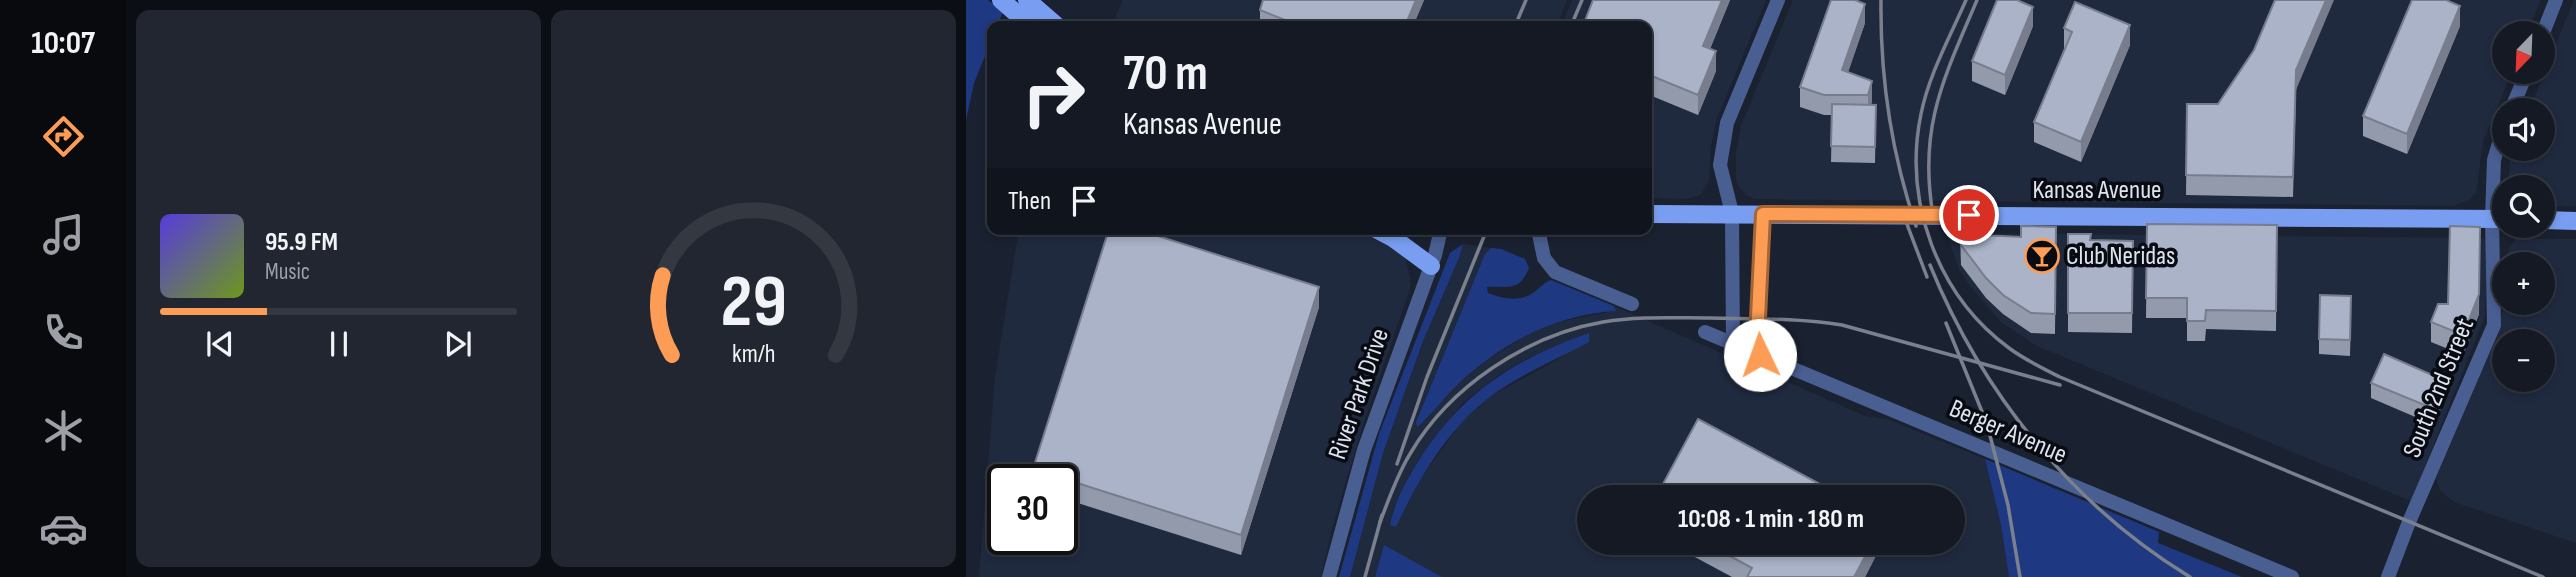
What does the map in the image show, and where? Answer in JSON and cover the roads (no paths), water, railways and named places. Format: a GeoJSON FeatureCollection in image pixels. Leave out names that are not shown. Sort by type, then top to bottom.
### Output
{"type":"FeatureCollection","features":[{"type":"Feature","properties":{"kind":"main road"},"geometry":{"type":"LineString","coordinates":[[1001,0],[1025,21]]}},
{"type":"Feature","properties":{"kind":"main road"},"geometry":{"type":"LineString","coordinates":[[1027,0],[1051,21]]}},
{"type":"Feature","properties":{"kind":"main road","name":"Kansas Avenue"},"geometry":{"type":"LineString","coordinates":[[1652,214],[2492,219]]}},
{"type":"Feature","properties":{"kind":"main road"},"geometry":{"type":"LineString","coordinates":[[2555,220],[2576,221]]}},
{"type":"Feature","properties":{"kind":"main road"},"geometry":{"type":"LineString","coordinates":[[1387,235],[1431,266]]}},
{"type":"Feature","properties":{"kind":"street"},"geometry":{"type":"LineString","coordinates":[[1733,344],[1732,213],[1720,165],[1727,123],[1778,0]]}},
{"type":"Feature","properties":{"kind":"street"},"geometry":{"type":"LineString","coordinates":[[2548,21],[2556,0]]}},
{"type":"Feature","properties":{"kind":"street"},"geometry":{"type":"LineString","coordinates":[[1760,355],[1758,318],[1763,214]]}},
{"type":"Feature","properties":{"kind":"street","name":"River Park Drive"},"geometry":{"type":"LineString","coordinates":[[1329,577],[1365,447],[1431,266],[1439,235]]}},
{"type":"Feature","properties":{"kind":"street"},"geometry":{"type":"LineString","coordinates":[[1539,235],[1544,258],[1555,272],[1632,304]]}},
{"type":"Feature","properties":{"kind":"street","name":"South 2nd Street"},"geometry":{"type":"LineString","coordinates":[[2388,577],[2494,325],[2497,238]]}},
{"type":"Feature","properties":{"kind":"street","name":"Berger Avenue"},"geometry":{"type":"LineString","coordinates":[[1705,332],[2292,577]]}},
{"type":"Feature","properties":{"kind":"railway"},"geometry":{"type":"LineString","coordinates":[[1517,21],[1526,0]]}},
{"type":"Feature","properties":{"kind":"railway"},"geometry":{"type":"LineString","coordinates":[[1573,21],[1582,0]]}},
{"type":"Feature","properties":{"kind":"railway"},"geometry":{"type":"LineString","coordinates":[[1881,0],[1889,114],[1900,170],[1916,226]]}},
{"type":"Feature","properties":{"kind":"railway"},"geometry":{"type":"LineString","coordinates":[[1966,0],[1925,99],[1917,147],[1917,180],[1931,244],[1962,301],[1984,326],[2009,348],[2060,377],[2543,577]]}},
{"type":"Feature","properties":{"kind":"railway"},"geometry":{"type":"LineString","coordinates":[[1933,215],[1929,155],[1937,104],[1977,0]]}},
{"type":"Feature","properties":{"kind":"railway"},"geometry":{"type":"LineString","coordinates":[[1905,219],[1927,277]]}},
{"type":"Feature","properties":{"kind":"railway"},"geometry":{"type":"LineString","coordinates":[[1397,464],[1427,377],[1485,235]]}},
{"type":"Feature","properties":{"kind":"railway"},"geometry":{"type":"LineString","coordinates":[[1930,265],[1976,358],[2035,442],[2107,516],[2190,577]]}},
{"type":"Feature","properties":{"kind":"railway"},"geometry":{"type":"LineString","coordinates":[[1380,522],[1410,454],[1426,430],[1468,386],[1519,352],[1546,339],[1603,322],[1643,318],[1710,318],[1793,320],[1842,325],[2060,385]]}},
{"type":"Feature","properties":{"kind":"railway"},"geometry":{"type":"LineString","coordinates":[[1946,323],[1987,424],[2008,505],[2020,577]]}},
{"type":"Feature","properties":{"kind":"railway"},"geometry":{"type":"LineString","coordinates":[[1365,577],[1382,515]]}},
{"type":"Feature","properties":{"kind":"place","name":"Club Neridas"},"geometry":{"type":"Point","coordinates":[2042,256]}}]}
